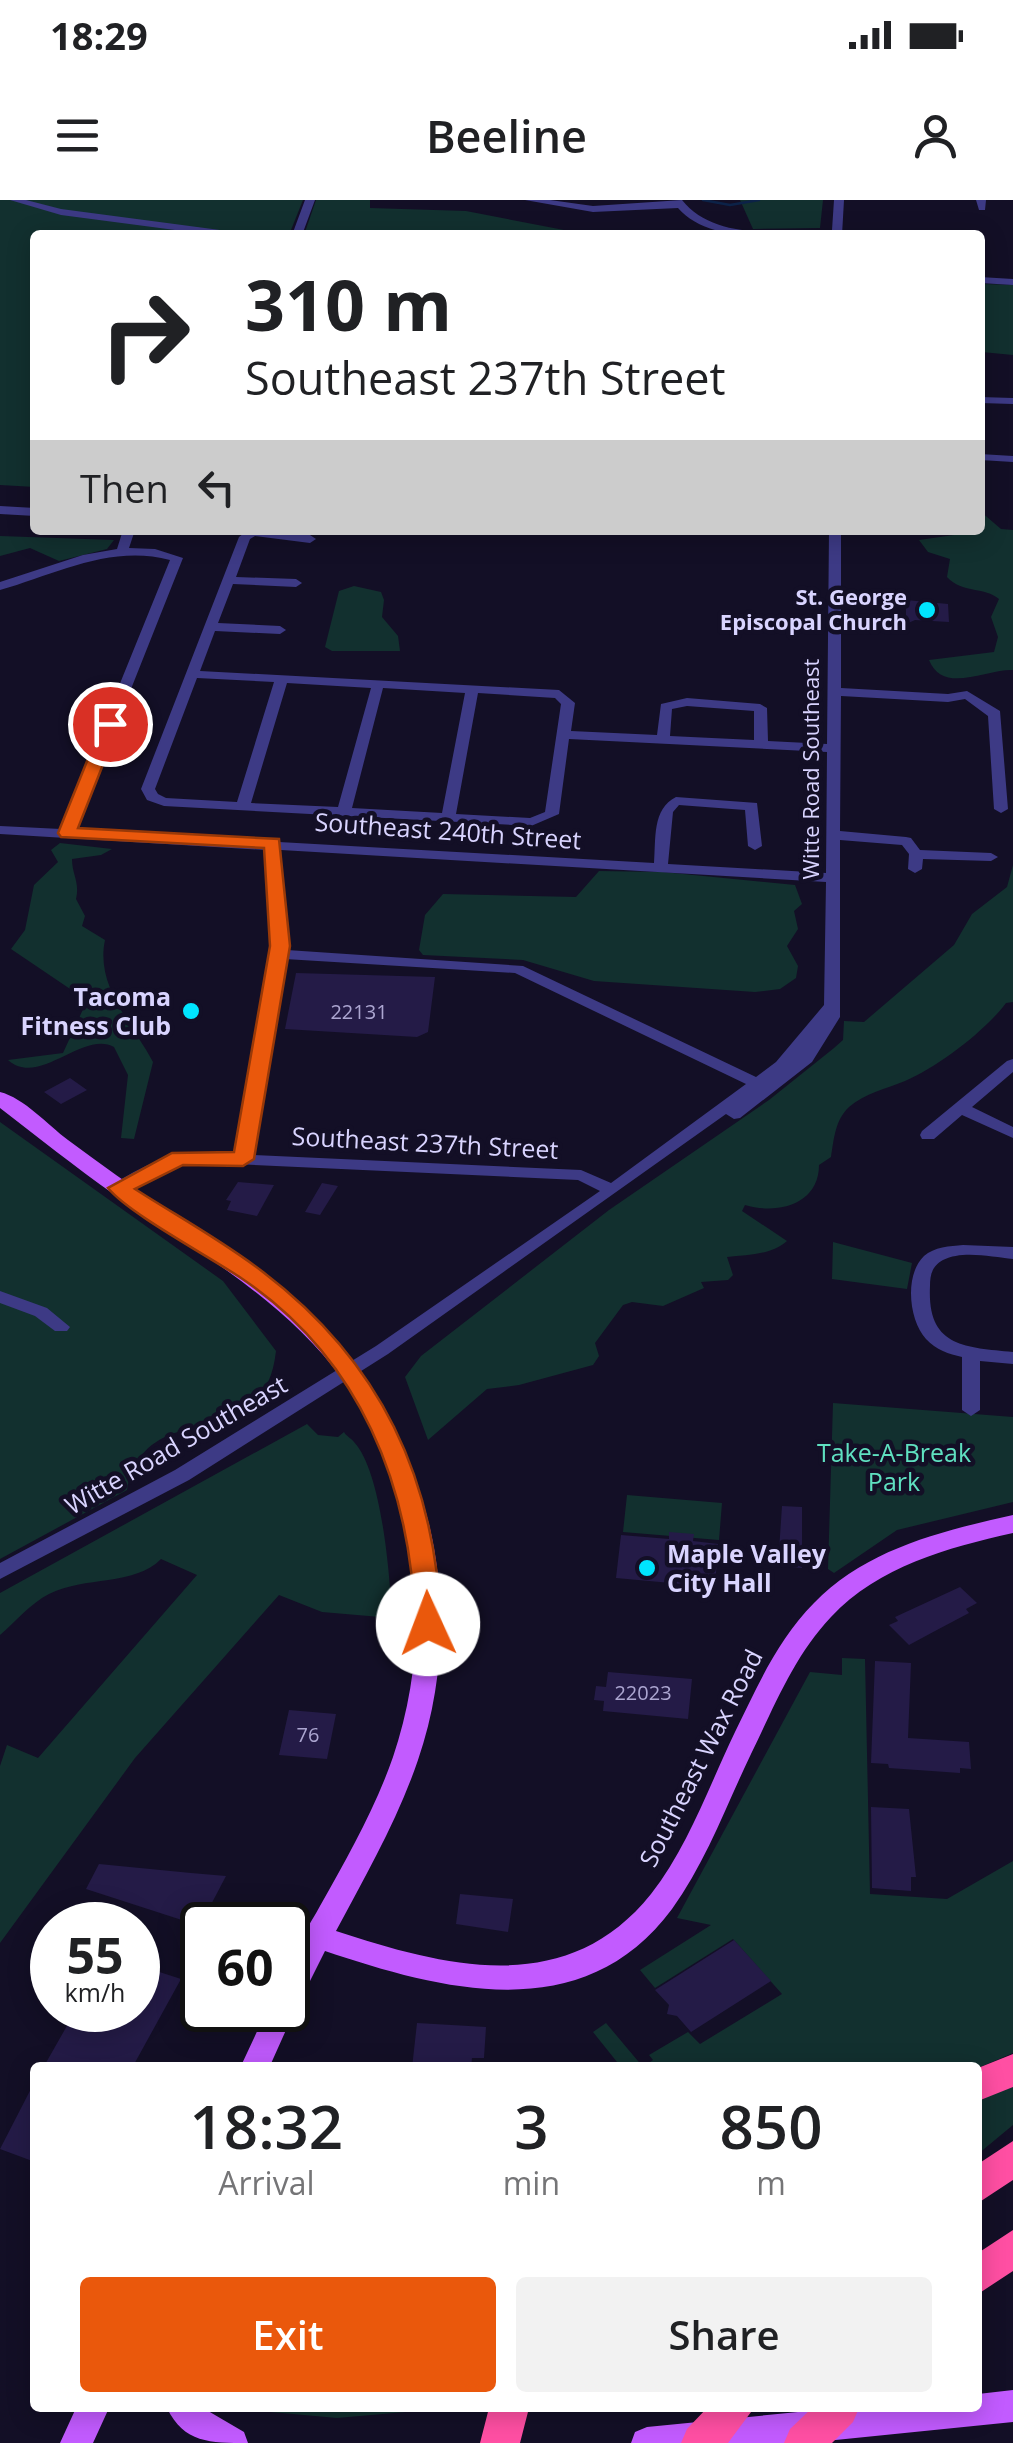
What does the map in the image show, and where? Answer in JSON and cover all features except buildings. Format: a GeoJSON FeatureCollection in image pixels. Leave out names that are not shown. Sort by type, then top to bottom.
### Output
{"type":"FeatureCollection","features":[{"type":"Feature","properties":{"kind":"highway"},"geometry":{"type":"LineString","coordinates":[[982,2083],[1013,2070]]}},
{"type":"Feature","properties":{"kind":"highway"},"geometry":{"type":"LineString","coordinates":[[982,2183],[1013,2158]]}},
{"type":"Feature","properties":{"kind":"highway"},"geometry":{"type":"LineString","coordinates":[[982,2273],[1013,2248]]}},
{"type":"Feature","properties":{"kind":"highway"},"geometry":{"type":"LineString","coordinates":[[500,2443],[507,2412]]}},
{"type":"Feature","properties":{"kind":"highway"},"geometry":{"type":"LineString","coordinates":[[701,2443],[730,2412]]}},
{"type":"Feature","properties":{"kind":"highway"},"geometry":{"type":"LineString","coordinates":[[804,2443],[835,2412]]}},
{"type":"Feature","properties":{"kind":"main road"},"geometry":{"type":"LineString","coordinates":[[0,1098],[119,1188],[254,1276],[314,1331],[350,1371],[395,1448],[417,1514],[428,1597],[428,1659],[405,1760],[380,1820],[310,1949]]}},
{"type":"Feature","properties":{"kind":"main road","name":"Southeast Wax Road"},"geometry":{"type":"LineString","coordinates":[[316,1936],[416,1969],[472,1980],[526,1978],[598,1955],[643,1921],[674,1881],[778,1672],[824,1609],[898,1556],[938,1541],[1013,1524]]}},
{"type":"Feature","properties":{"kind":"main road"},"geometry":{"type":"LineString","coordinates":[[257,2062],[271,2032]]}},
{"type":"Feature","properties":{"kind":"main road"},"geometry":{"type":"LineString","coordinates":[[982,2409],[1013,2406]]}},
{"type":"Feature","properties":{"kind":"main road"},"geometry":{"type":"LineString","coordinates":[[76,2443],[91,2412]]}},
{"type":"Feature","properties":{"kind":"main road"},"geometry":{"type":"LineString","coordinates":[[187,2412],[204,2429],[232,2443]]}},
{"type":"Feature","properties":{"kind":"main road"},"geometry":{"type":"LineString","coordinates":[[648,2443],[950,2412]]}},
{"type":"Feature","properties":{"kind":"street"},"geometry":{"type":"LineString","coordinates":[[15,200],[45,210],[196,230]]}},
{"type":"Feature","properties":{"kind":"street"},"geometry":{"type":"LineString","coordinates":[[299,230],[310,200]]}},
{"type":"Feature","properties":{"kind":"street"},"geometry":{"type":"LineString","coordinates":[[534,200],[593,209],[679,202],[695,219],[717,227],[747,230]]}},
{"type":"Feature","properties":{"kind":"street"},"geometry":{"type":"LineString","coordinates":[[837,230],[838,200]]}},
{"type":"Feature","properties":{"kind":"street"},"geometry":{"type":"LineString","coordinates":[[985,280],[1013,282]]}},
{"type":"Feature","properties":{"kind":"street"},"geometry":{"type":"LineString","coordinates":[[985,400],[1013,401]]}},
{"type":"Feature","properties":{"kind":"street"},"geometry":{"type":"LineString","coordinates":[[985,457],[1013,459]]}},
{"type":"Feature","properties":{"kind":"street"},"geometry":{"type":"LineString","coordinates":[[0,510],[30,512]]}},
{"type":"Feature","properties":{"kind":"street"},"geometry":{"type":"LineString","coordinates":[[122,552],[128,535]]}},
{"type":"Feature","properties":{"kind":"street"},"geometry":{"type":"LineString","coordinates":[[192,674],[563,696],[568,702],[552,814],[538,822],[164,802],[152,797],[148,790],[192,674],[213,627],[242,543],[250,535]]}},
{"type":"Feature","properties":{"kind":"street"},"geometry":{"type":"LineString","coordinates":[[277,535],[310,539]]}},
{"type":"Feature","properties":{"kind":"street","name":"Witte Road Southeast"},"geometry":{"type":"LineString","coordinates":[[668,1150],[688,1145],[806,1059],[832,1017],[828,1008],[834,878],[835,535]]}},
{"type":"Feature","properties":{"kind":"street"},"geometry":{"type":"LineString","coordinates":[[0,586],[122,552],[176,558],[67,833]]}},
{"type":"Feature","properties":{"kind":"street"},"geometry":{"type":"LineString","coordinates":[[230,580],[296,583]]}},
{"type":"Feature","properties":{"kind":"street"},"geometry":{"type":"LineString","coordinates":[[213,627],[280,630]]}},
{"type":"Feature","properties":{"kind":"street"},"geometry":{"type":"LineString","coordinates":[[244,806],[282,679]]}},
{"type":"Feature","properties":{"kind":"street"},"geometry":{"type":"LineString","coordinates":[[344,812],[378,684]]}},
{"type":"Feature","properties":{"kind":"street"},"geometry":{"type":"LineString","coordinates":[[448,817],[472,688]]}},
{"type":"Feature","properties":{"kind":"street"},"geometry":{"type":"LineString","coordinates":[[834,692],[948,698],[966,695],[994,714],[1001,809]]}},
{"type":"Feature","properties":{"kind":"street"},"geometry":{"type":"LineString","coordinates":[[663,739],[665,713],[672,704],[760,708],[761,744]]}},
{"type":"Feature","properties":{"kind":"street"},"geometry":{"type":"LineString","coordinates":[[563,734],[834,748]]}},
{"type":"Feature","properties":{"kind":"street"},"geometry":{"type":"LineString","coordinates":[[661,867],[666,811],[676,801],[752,806],[754,846]]}},
{"type":"Feature","properties":{"kind":"street","name":"Southeast 240th Street"},"geometry":{"type":"LineString","coordinates":[[0,830],[834,878]]}},
{"type":"Feature","properties":{"kind":"street"},"geometry":{"type":"LineString","coordinates":[[834,835],[900,840],[910,844],[916,862],[991,857]]}},
{"type":"Feature","properties":{"kind":"street"},"geometry":{"type":"LineString","coordinates":[[243,1159],[279,954],[273,843]]}},
{"type":"Feature","properties":{"kind":"street"},"geometry":{"type":"LineString","coordinates":[[279,954],[518,969],[758,1083],[752,1094],[721,1117],[718,1125]]}},
{"type":"Feature","properties":{"kind":"street","name":"Witte Road Southeast"},"geometry":{"type":"LineString","coordinates":[[0,1572],[182,1475],[350,1371],[612,1190],[758,1083],[792,1055],[828,1008]]}},
{"type":"Feature","properties":{"kind":"street"},"geometry":{"type":"LineString","coordinates":[[928,1135],[1013,1064]]}},
{"type":"Feature","properties":{"kind":"street"},"geometry":{"type":"LineString","coordinates":[[962,1108],[1013,1133]]}},
{"type":"Feature","properties":{"kind":"street","name":"Southeast 237th Street"},"geometry":{"type":"LineString","coordinates":[[119,1188],[179,1158],[582,1176],[612,1190]]}},
{"type":"Feature","properties":{"kind":"street"},"geometry":{"type":"LineString","coordinates":[[1013,1253],[948,1252],[934,1257],[922,1272],[919,1318],[929,1334],[947,1347],[1013,1358]]}},
{"type":"Feature","properties":{"kind":"street"},"geometry":{"type":"LineString","coordinates":[[0,1296],[42,1312],[61,1327]]}},
{"type":"Feature","properties":{"kind":"street"},"geometry":{"type":"LineString","coordinates":[[972,1353],[972,1410]]}},
{"type":"Feature","properties":{"kind":"green space"},"geometry":{"type":"Polygon","coordinates":[[[0,200],[303,200],[291,230],[30,230],[30,487],[0,485],[0,200]]]}},
{"type":"Feature","properties":{"kind":"green space"},"geometry":{"type":"Polygon","coordinates":[[[316,200],[370,200],[370,208],[466,211],[564,230],[306,230],[316,200]]]}},
{"type":"Feature","properties":{"kind":"green space"},"geometry":{"type":"Polygon","coordinates":[[[740,200],[823,200],[820,228],[753,229],[740,200]]]}},
{"type":"Feature","properties":{"kind":"green space"},"geometry":{"type":"Polygon","coordinates":[[[985,284],[1013,285],[1013,355],[985,352],[985,284]]]}},
{"type":"Feature","properties":{"kind":"green space"},"geometry":{"type":"Polygon","coordinates":[[[985,515],[1001,529],[1013,530],[1013,670],[954,678],[935,670],[929,660],[994,652],[998,637],[991,617],[999,599],[953,582],[947,577],[950,559],[928,552],[919,540],[985,535],[985,515]]]}},
{"type":"Feature","properties":{"kind":"green space"},"geometry":{"type":"Polygon","coordinates":[[[0,536],[114,540],[107,549],[59,561],[30,548],[0,556],[0,536]]]}},
{"type":"Feature","properties":{"kind":"green space"},"geometry":{"type":"Polygon","coordinates":[[[354,586],[381,592],[382,617],[398,636],[400,651],[332,651],[325,647],[339,591],[354,586]]]}},
{"type":"Feature","properties":{"kind":"green space"},"geometry":{"type":"Polygon","coordinates":[[[60,843],[112,849],[101,855],[72,859],[72,865],[76,899],[85,916],[82,926],[105,940],[105,974],[153,1062],[134,1139],[121,1138],[128,1075],[114,1047],[89,1046],[33,1067],[20,1067],[8,1060],[63,1053],[85,1005],[82,997],[11,949],[25,930],[34,885],[58,862],[51,850],[60,843]]]}},
{"type":"Feature","properties":{"kind":"green space"},"geometry":{"type":"Polygon","coordinates":[[[1013,865],[1013,1002],[1006,1003],[974,1036],[932,1067],[849,1107],[838,1124],[831,1157],[819,1165],[812,1189],[804,1197],[783,1207],[745,1205],[742,1211],[787,1241],[767,1252],[727,1257],[733,1275],[728,1280],[701,1282],[704,1288],[663,1306],[632,1302],[623,1305],[595,1343],[599,1356],[593,1365],[519,1385],[487,1389],[428,1440],[405,1377],[421,1356],[609,1210],[769,1100],[834,1048],[843,1040],[844,1021],[864,1022],[954,945],[972,914],[1007,887],[1013,865]]]}},
{"type":"Feature","properties":{"kind":"green space"},"geometry":{"type":"Polygon","coordinates":[[[599,871],[663,872],[795,885],[802,904],[794,911],[798,929],[787,946],[798,966],[796,978],[780,989],[755,992],[594,981],[523,960],[423,955],[419,950],[425,915],[443,894],[576,897],[599,871]]]}},
{"type":"Feature","properties":{"kind":"green space"},"geometry":{"type":"Polygon","coordinates":[[[0,1122],[223,1281],[276,1351],[267,1384],[250,1405],[228,1417],[156,1442],[138,1460],[127,1490],[0,1559],[0,1122]]]}},
{"type":"Feature","properties":{"kind":"green space"},"geometry":{"type":"Polygon","coordinates":[[[833,1242],[912,1263],[907,1289],[832,1279],[833,1242]]]}},
{"type":"Feature","properties":{"kind":"green space","name":"Take-A-Break Park"},"geometry":{"type":"Polygon","coordinates":[[[833,1403],[1013,1417],[1013,1502],[897,1530],[834,1573],[828,1569],[833,1403]]]}},
{"type":"Feature","properties":{"kind":"green space"},"geometry":{"type":"Polygon","coordinates":[[[307,1424],[318,1435],[338,1437],[344,1432],[364,1456],[383,1526],[392,1618],[322,1612],[279,1595],[135,1758],[0,1943],[0,1766],[7,1745],[38,1758],[197,1575],[161,1559],[137,1573],[63,1588],[36,1602],[0,1635],[0,1593],[307,1424]]]}},
{"type":"Feature","properties":{"kind":"green space"},"geometry":{"type":"Polygon","coordinates":[[[627,1495],[722,1503],[719,1540],[623,1532],[627,1495]]]}},
{"type":"Feature","properties":{"kind":"green space"},"geometry":{"type":"Polygon","coordinates":[[[842,1658],[865,1659],[870,1894],[947,1899],[1013,1861],[1013,2053],[982,2066],[982,2062],[650,2062],[653,2060],[649,2055],[688,2032],[700,2044],[782,1994],[733,1939],[655,1988],[640,1970],[711,1925],[677,1918],[810,1672],[842,1675],[842,1658]]]}},
{"type":"Feature","properties":{"kind":"green space"},"geometry":{"type":"Polygon","coordinates":[[[606,2023],[639,2062],[617,2062],[593,2032],[606,2023]]]}},
{"type":"Feature","properties":{"kind":"green space"},"geometry":{"type":"Polygon","coordinates":[[[1013,2079],[1013,2125],[982,2151],[982,2094],[1013,2079]]]}},
{"type":"Feature","properties":{"kind":"green space"},"geometry":{"type":"Polygon","coordinates":[[[271,2412],[405,2412],[337,2418],[271,2412]]]}},
{"type":"Feature","properties":{"kind":"waterway"},"geometry":{"type":"LineString","coordinates":[[703,200],[730,205],[759,200]]}},
{"type":"Feature","properties":{"kind":"place","name":"St. George Episcopal Church"},"geometry":{"type":"Point","coordinates":[927,610]}},
{"type":"Feature","properties":{"kind":"place","name":"Tacoma Fitness Club"},"geometry":{"type":"Point","coordinates":[191,1011]}},
{"type":"Feature","properties":{"kind":"place","name":"Maple Valley City Hall"},"geometry":{"type":"Point","coordinates":[647,1568]}},
{"type":"Feature","properties":{"kind":"route"},"geometry":{"type":"LineString","coordinates":[[110,724],[67,833],[273,843],[280,946],[243,1159],[179,1158],[154,1167],[119,1188],[254,1276],[302,1318],[350,1371],[390,1438],[405,1474],[426,1566],[428,1624]]}}]}
